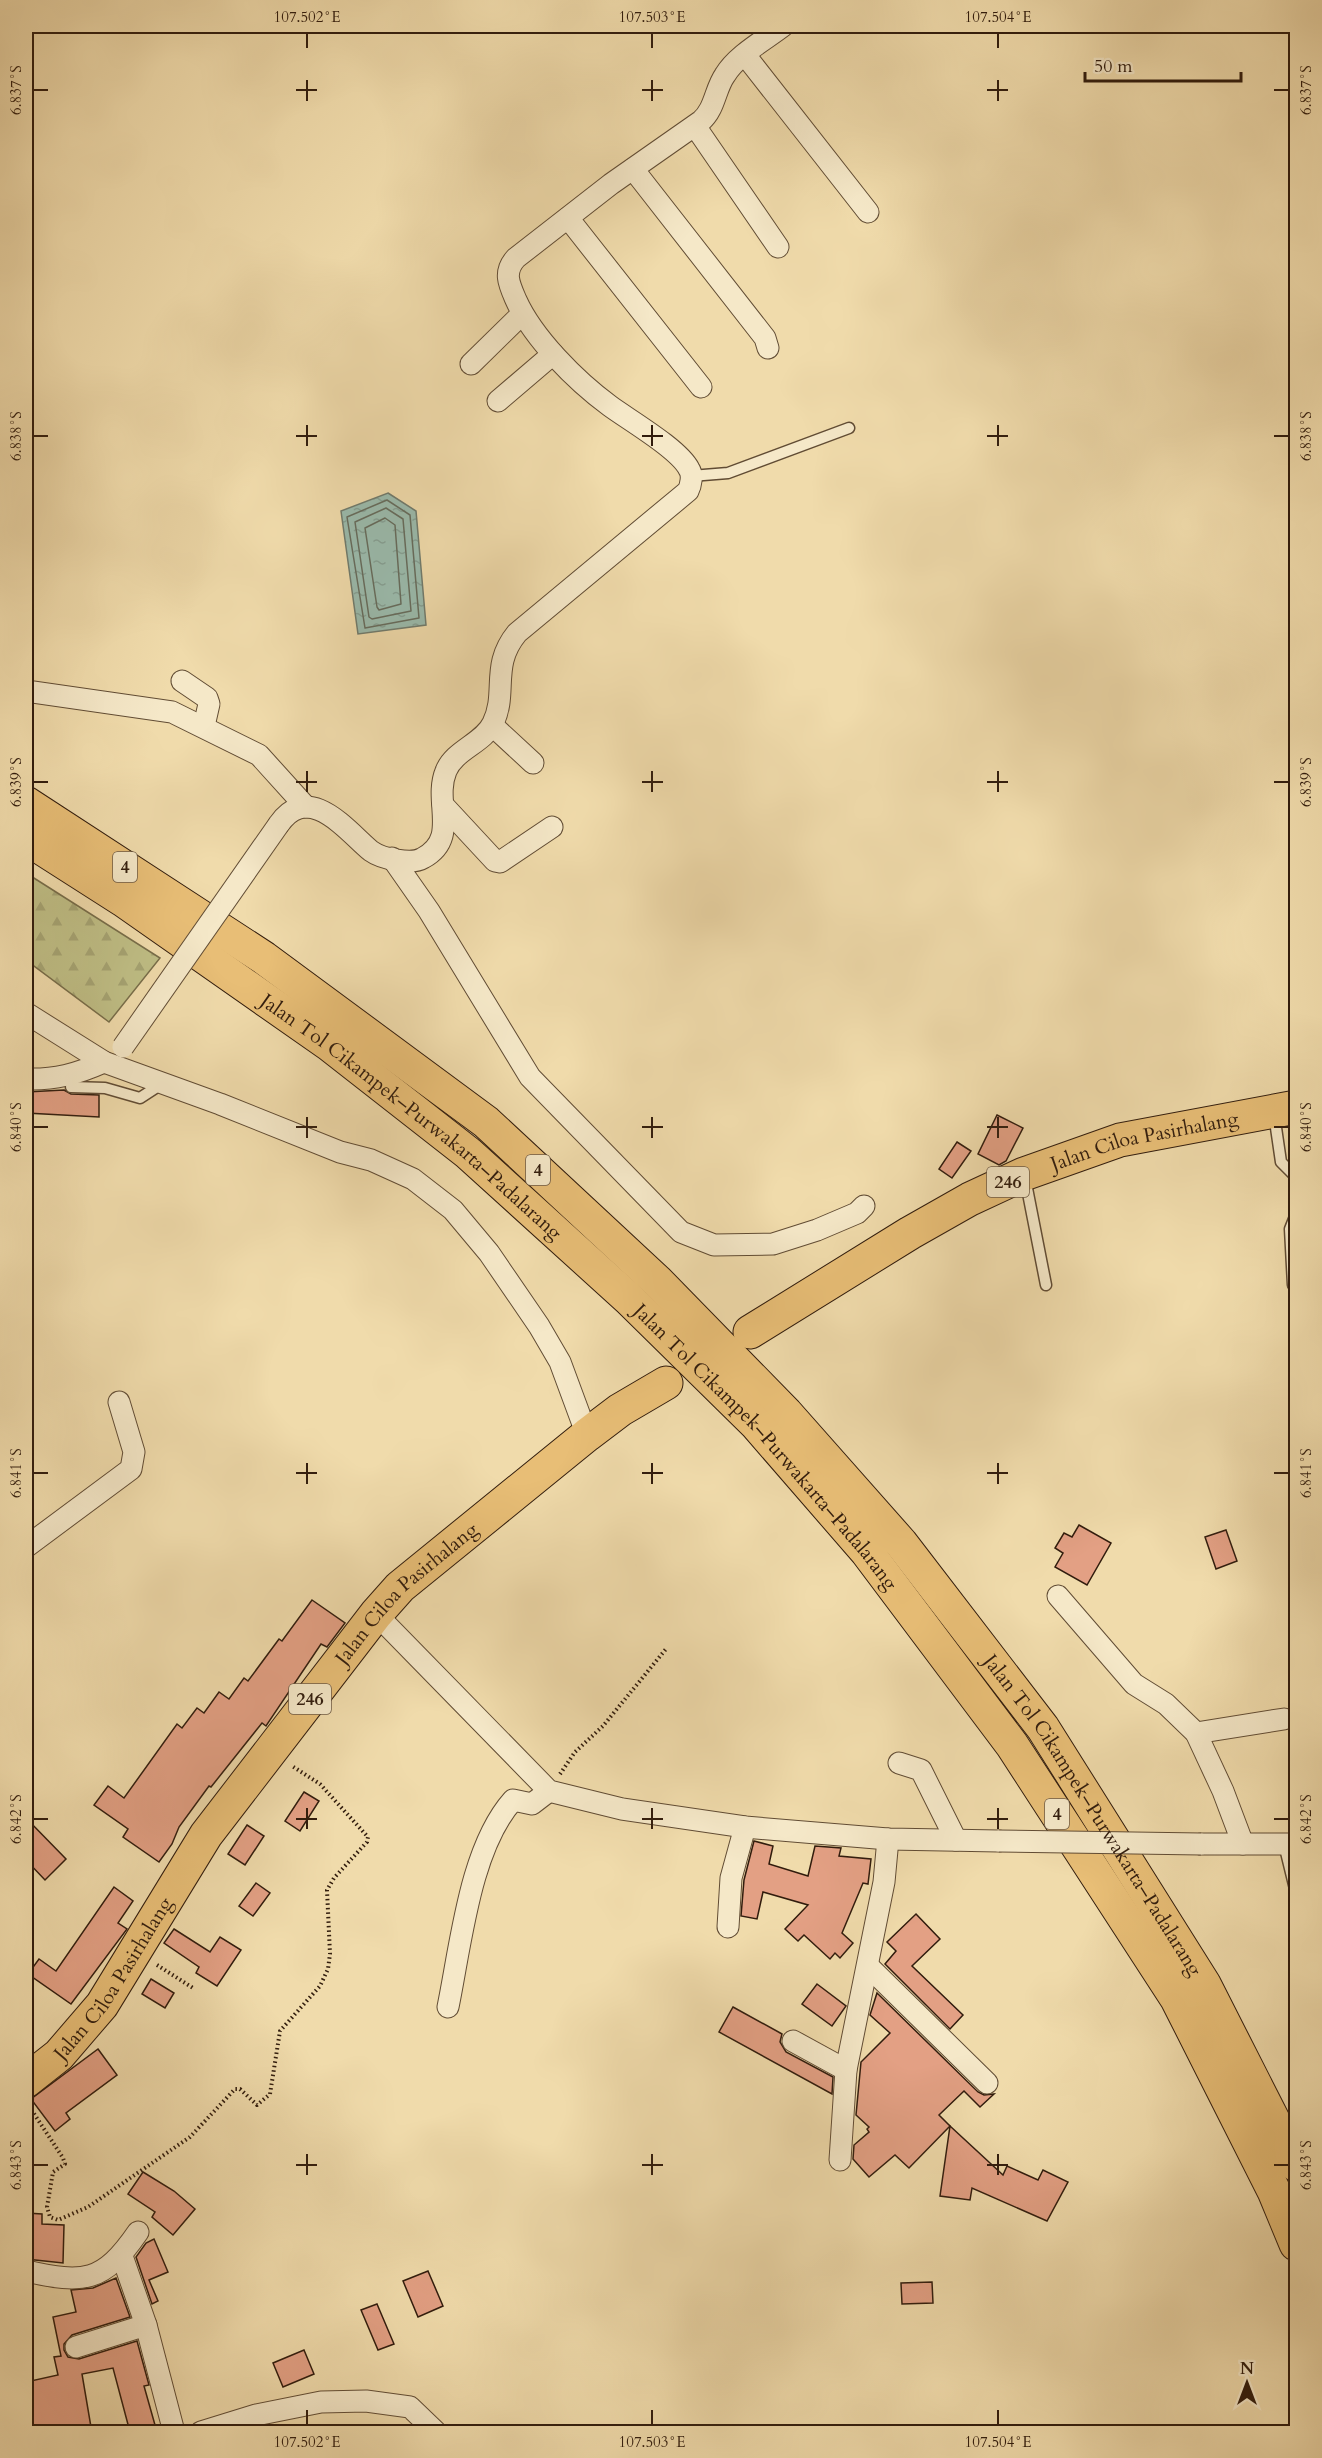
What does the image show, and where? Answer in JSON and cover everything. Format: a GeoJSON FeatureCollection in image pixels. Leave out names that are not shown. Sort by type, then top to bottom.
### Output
{"type":"FeatureCollection","features":[{"type":"Feature","properties":{"kind":"main road","name":"Jalan Tol Cikampek–Purwakarta–Padalarang"},"geometry":{"type":"LineString","coordinates":[[26,802],[264,958],[486,1122],[657,1281],[786,1413],[901,1543],[1043,1728],[1204,1984],[1296,2165]]}},
{"type":"Feature","properties":{"kind":"main road","name":"Jalan Tol Cikampek–Purwakarta–Padalarang"},"geometry":{"type":"LineString","coordinates":[[26,838],[123,900],[330,1045],[468,1153],[629,1299],[756,1424],[867,1552],[1018,1755],[1177,1999],[1274,2191],[1296,2244]]}},
{"type":"Feature","properties":{"kind":"main road","name":"Jalan Ciloa Pasirhalang"},"geometry":{"type":"LineString","coordinates":[[750,1332],[910,1233],[970,1199],[1024,1174],[1120,1140],[1288,1110]]}},
{"type":"Feature","properties":{"kind":"main road","name":"Jalan Ciloa Pasirhalang"},"geometry":{"type":"LineString","coordinates":[[26,2081],[59,2055],[92,2018],[136,1952],[206,1835],[376,1614],[421,1569],[587,1435],[620,1410],[666,1383]]}},
{"type":"Feature","properties":{"kind":"street"},"geometry":{"type":"LineString","coordinates":[[33,692],[172,712],[259,755],[306,807],[326,813],[348,827],[372,852],[414,861],[422,860],[437,848],[443,837],[446,772],[458,756],[493,726],[500,666],[513,638],[682,499],[688,491],[691,476],[689,468],[650,433],[608,405],[553,354],[522,314],[509,284],[510,265],[568,218],[707,116],[724,75],[745,55],[783,26]]}},
{"type":"Feature","properties":{"kind":"street"},"geometry":{"type":"LineString","coordinates":[[745,55],[868,212]]}},
{"type":"Feature","properties":{"kind":"street"},"geometry":{"type":"LineString","coordinates":[[695,126],[778,248]]}},
{"type":"Feature","properties":{"kind":"street"},"geometry":{"type":"LineString","coordinates":[[633,169],[765,338],[768,348]]}},
{"type":"Feature","properties":{"kind":"street"},"geometry":{"type":"LineString","coordinates":[[568,218],[701,387]]}},
{"type":"Feature","properties":{"kind":"street"},"geometry":{"type":"LineString","coordinates":[[471,364],[522,314]]}},
{"type":"Feature","properties":{"kind":"street"},"geometry":{"type":"LineString","coordinates":[[498,401],[553,354]]}},
{"type":"Feature","properties":{"kind":"street"},"geometry":{"type":"LineString","coordinates":[[182,681],[207,698],[209,704],[204,726]]}},
{"type":"Feature","properties":{"kind":"street"},"geometry":{"type":"LineString","coordinates":[[493,726],[533,763]]}},
{"type":"Feature","properties":{"kind":"street"},"geometry":{"type":"LineString","coordinates":[[443,805],[495,861],[500,862],[552,827]]}},
{"type":"Feature","properties":{"kind":"street"},"geometry":{"type":"LineString","coordinates":[[26,1079],[48,1080],[75,1075],[113,1058],[279,824],[289,812],[306,807]]}},
{"type":"Feature","properties":{"kind":"street"},"geometry":{"type":"LineString","coordinates":[[392,858],[429,911],[530,1077],[681,1232],[714,1245],[773,1244],[816,1230],[857,1212],[864,1206]]}},
{"type":"Feature","properties":{"kind":"street"},"geometry":{"type":"LineString","coordinates":[[26,1013],[163,1083],[340,1152],[371,1160],[412,1179],[453,1210],[489,1253],[539,1326],[560,1362],[587,1435]]}},
{"type":"Feature","properties":{"kind":"street"},"geometry":{"type":"LineString","coordinates":[[26,1546],[131,1469],[134,1452],[119,1402]]}},
{"type":"Feature","properties":{"kind":"street"},"geometry":{"type":"LineString","coordinates":[[1058,1596],[1134,1684],[1166,1704],[1196,1733],[1223,1791],[1243,1844]]}},
{"type":"Feature","properties":{"kind":"street"},"geometry":{"type":"LineString","coordinates":[[376,1614],[549,1791],[622,1809],[745,1827],[888,1839],[1290,1844]]}},
{"type":"Feature","properties":{"kind":"street"},"geometry":{"type":"LineString","coordinates":[[1196,1733],[1284,1719]]}},
{"type":"Feature","properties":{"kind":"street"},"geometry":{"type":"LineString","coordinates":[[899,1763],[921,1770],[956,1840]]}},
{"type":"Feature","properties":{"kind":"street"},"geometry":{"type":"LineString","coordinates":[[448,2007],[483,1847],[501,1814],[513,1800],[532,1804],[549,1791]]}},
{"type":"Feature","properties":{"kind":"street"},"geometry":{"type":"LineString","coordinates":[[728,1927],[731,1878],[745,1827]]}},
{"type":"Feature","properties":{"kind":"street"},"geometry":{"type":"LineString","coordinates":[[840,2160],[846,2070],[884,1882],[888,1839]]}},
{"type":"Feature","properties":{"kind":"street"},"geometry":{"type":"LineString","coordinates":[[868,1966],[987,2084]]}},
{"type":"Feature","properties":{"kind":"street"},"geometry":{"type":"LineString","coordinates":[[793,2041],[846,2070]]}},
{"type":"Feature","properties":{"kind":"street"},"geometry":{"type":"LineString","coordinates":[[26,2271],[51,2277],[83,2279],[111,2266],[122,2256],[138,2232]]}},
{"type":"Feature","properties":{"kind":"street"},"geometry":{"type":"LineString","coordinates":[[122,2256],[146,2325],[174,2433]]}},
{"type":"Feature","properties":{"kind":"street"},"geometry":{"type":"LineString","coordinates":[[76,2347],[146,2325]]}},
{"type":"Feature","properties":{"kind":"street"},"geometry":{"type":"LineString","coordinates":[[201,2433],[256,2415],[321,2402],[366,2401],[410,2408],[436,2433]]}},
{"type":"Feature","properties":{"kind":"lane"},"geometry":{"type":"LineString","coordinates":[[691,476],[728,472],[849,428]]}},
{"type":"Feature","properties":{"kind":"lane"},"geometry":{"type":"LineString","coordinates":[[71,1087],[105,1088],[140,1098],[163,1083]]}},
{"type":"Feature","properties":{"kind":"lane"},"geometry":{"type":"LineString","coordinates":[[1288,1110],[1281,1162],[1296,1177]]}},
{"type":"Feature","properties":{"kind":"lane"},"geometry":{"type":"LineString","coordinates":[[1024,1174],[1046,1285]]}},
{"type":"Feature","properties":{"kind":"lane"},"geometry":{"type":"LineString","coordinates":[[1293,1285],[1290,1229],[1296,1214]]}},
{"type":"Feature","properties":{"kind":"lane"},"geometry":{"type":"LineString","coordinates":[[1290,1844],[1296,1893]]}},
{"type":"Feature","properties":{"kind":"path"},"geometry":{"type":"LineString","coordinates":[[549,1791],[575,1752],[603,1726],[666,1649]]}},
{"type":"Feature","properties":{"kind":"path"},"geometry":{"type":"LineString","coordinates":[[26,2100],[65,2164],[53,2172],[47,2207],[50,2217],[58,2220],[88,2207],[190,2137],[235,2089],[240,2089],[257,2105],[270,2094],[280,2031],[320,1986],[328,1969],[330,1954],[327,1890],[334,1878],[367,1842],[368,1837],[320,1784],[270,1751]]}},
{"type":"Feature","properties":{"kind":"path"},"geometry":{"type":"LineString","coordinates":[[136,1952],[193,1988]]}},
{"type":"Feature","properties":{"kind":"green space"},"geometry":{"type":"Polygon","coordinates":[[[26,873],[160,958],[109,1022],[26,960],[26,873]]]}},
{"type":"Feature","properties":{"kind":"water"},"geometry":{"type":"Polygon","coordinates":[[[388,493],[416,511],[426,625],[358,634],[341,511],[388,493]]]}},
{"type":"Feature","properties":{"kind":"building"},"geometry":{"type":"Polygon","coordinates":[[[64,1090],[71,1094],[99,1095],[99,1117],[26,1113],[26,1092],[64,1090]]]}},
{"type":"Feature","properties":{"kind":"building"},"geometry":{"type":"Polygon","coordinates":[[[997,1115],[1023,1128],[1006,1161],[999,1165],[978,1154],[997,1115]]]}},
{"type":"Feature","properties":{"kind":"building"},"geometry":{"type":"Polygon","coordinates":[[[957,1142],[971,1151],[952,1178],[939,1169],[957,1142]]]}},
{"type":"Feature","properties":{"kind":"building"},"geometry":{"type":"Polygon","coordinates":[[[1079,1525],[1111,1543],[1087,1585],[1055,1567],[1063,1553],[1055,1548],[1064,1533],[1072,1537],[1079,1525]]]}},
{"type":"Feature","properties":{"kind":"building"},"geometry":{"type":"Polygon","coordinates":[[[1226,1530],[1237,1561],[1216,1569],[1205,1537],[1226,1530]]]}},
{"type":"Feature","properties":{"kind":"building"},"geometry":{"type":"Polygon","coordinates":[[[312,1600],[345,1623],[327,1647],[321,1644],[266,1726],[262,1723],[211,1787],[209,1786],[179,1827],[172,1844],[159,1862],[123,1837],[128,1829],[94,1805],[108,1786],[124,1798],[177,1724],[182,1728],[197,1708],[204,1713],[219,1692],[229,1699],[244,1678],[248,1681],[279,1639],[282,1641],[312,1600]]]}},
{"type":"Feature","properties":{"kind":"building"},"geometry":{"type":"Polygon","coordinates":[[[304,1792],[319,1801],[300,1831],[285,1821],[304,1792]]]}},
{"type":"Feature","properties":{"kind":"building"},"geometry":{"type":"Polygon","coordinates":[[[26,1818],[66,1859],[45,1880],[26,1860],[26,1818]]]}},
{"type":"Feature","properties":{"kind":"building"},"geometry":{"type":"Polygon","coordinates":[[[247,1825],[264,1836],[245,1865],[228,1854],[247,1825]]]}},
{"type":"Feature","properties":{"kind":"building"},"geometry":{"type":"Polygon","coordinates":[[[754,1841],[773,1846],[769,1864],[808,1876],[815,1846],[841,1848],[839,1856],[871,1859],[868,1884],[863,1883],[842,1933],[853,1943],[840,1958],[835,1953],[830,1959],[804,1935],[798,1941],[785,1929],[808,1905],[763,1892],[757,1919],[741,1916],[744,1880],[754,1841]]]}},
{"type":"Feature","properties":{"kind":"building"},"geometry":{"type":"Polygon","coordinates":[[[256,1883],[270,1893],[253,1916],[239,1906],[256,1883]]]}},
{"type":"Feature","properties":{"kind":"building"},"geometry":{"type":"Polygon","coordinates":[[[114,1887],[133,1901],[118,1923],[127,1929],[71,2004],[28,1974],[39,1959],[56,1971],[114,1887]]]}},
{"type":"Feature","properties":{"kind":"building"},"geometry":{"type":"Polygon","coordinates":[[[916,1914],[940,1939],[912,1966],[963,2015],[950,2029],[885,1964],[896,1951],[887,1942],[916,1914]]]}},
{"type":"Feature","properties":{"kind":"building"},"geometry":{"type":"Polygon","coordinates":[[[174,1929],[210,1952],[220,1937],[241,1950],[217,1986],[196,1973],[199,1967],[164,1943],[174,1929]]]}},
{"type":"Feature","properties":{"kind":"building"},"geometry":{"type":"Polygon","coordinates":[[[151,1979],[174,1993],[165,2008],[142,1994],[151,1979]]]}},
{"type":"Feature","properties":{"kind":"building"},"geometry":{"type":"Polygon","coordinates":[[[817,1984],[846,2006],[832,2026],[802,2004],[817,1984]]]}},
{"type":"Feature","properties":{"kind":"building"},"geometry":{"type":"Polygon","coordinates":[[[877,1993],[978,2092],[984,2095],[994,2094],[980,2107],[964,2091],[939,2115],[950,2126],[909,2168],[895,2155],[869,2177],[853,2159],[854,2145],[869,2132],[867,2129],[869,2127],[856,2115],[861,2062],[890,2033],[870,2015],[877,1993]]]}},
{"type":"Feature","properties":{"kind":"building"},"geometry":{"type":"Polygon","coordinates":[[[733,2007],[782,2034],[780,2042],[786,2052],[833,2077],[832,2094],[719,2032],[733,2007]]]}},
{"type":"Feature","properties":{"kind":"building"},"geometry":{"type":"Polygon","coordinates":[[[98,2049],[117,2075],[66,2113],[70,2119],[55,2131],[31,2099],[98,2049]]]}},
{"type":"Feature","properties":{"kind":"building"},"geometry":{"type":"Polygon","coordinates":[[[950,2126],[1003,2175],[1007,2166],[1038,2180],[1043,2170],[1068,2182],[1047,2221],[972,2188],[970,2200],[940,2196],[950,2126]]]}},
{"type":"Feature","properties":{"kind":"building"},"geometry":{"type":"Polygon","coordinates":[[[143,2172],[174,2191],[195,2209],[173,2235],[152,2217],[155,2212],[128,2194],[143,2172]]]}},
{"type":"Feature","properties":{"kind":"building"},"geometry":{"type":"Polygon","coordinates":[[[26,2213],[42,2214],[42,2224],[64,2225],[63,2263],[26,2259],[26,2213]]]}},
{"type":"Feature","properties":{"kind":"building"},"geometry":{"type":"Polygon","coordinates":[[[154,2239],[168,2272],[149,2280],[158,2301],[152,2304],[136,2257],[146,2243],[154,2239]]]}},
{"type":"Feature","properties":{"kind":"building"},"geometry":{"type":"Polygon","coordinates":[[[428,2271],[443,2306],[418,2317],[403,2281],[428,2271]]]}},
{"type":"Feature","properties":{"kind":"building"},"geometry":{"type":"Polygon","coordinates":[[[116,2278],[130,2317],[72,2335],[64,2344],[64,2350],[68,2357],[79,2359],[137,2341],[149,2385],[144,2386],[155,2425],[130,2432],[113,2368],[82,2374],[91,2427],[66,2433],[30,2433],[26,2414],[26,2382],[58,2375],[54,2357],[61,2356],[53,2317],[76,2312],[71,2290],[93,2288],[116,2278]]]}},
{"type":"Feature","properties":{"kind":"building"},"geometry":{"type":"Polygon","coordinates":[[[932,2282],[933,2303],[902,2304],[901,2283],[932,2282]]]}},
{"type":"Feature","properties":{"kind":"building"},"geometry":{"type":"Polygon","coordinates":[[[377,2304],[394,2344],[378,2350],[361,2310],[377,2304]]]}},
{"type":"Feature","properties":{"kind":"building"},"geometry":{"type":"Polygon","coordinates":[[[304,2350],[314,2374],[283,2387],[273,2363],[304,2350]]]}}]}
